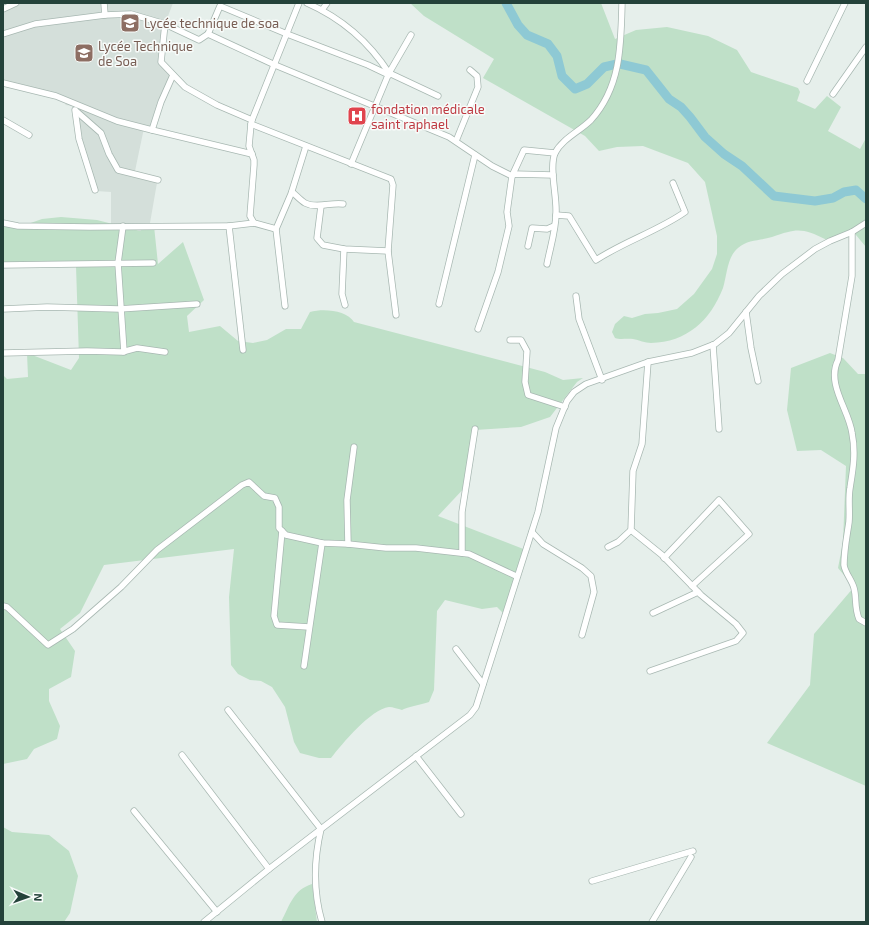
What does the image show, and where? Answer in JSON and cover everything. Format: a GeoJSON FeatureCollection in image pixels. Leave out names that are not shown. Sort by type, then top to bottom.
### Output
{"type":"FeatureCollection","features":[{"type":"Feature","properties":{"kind":"street"},"geometry":{"type":"LineString","coordinates":[[3,9],[16,3]]}},
{"type":"Feature","properties":{"kind":"street"},"geometry":{"type":"LineString","coordinates":[[104,3],[104,15]]}},
{"type":"Feature","properties":{"kind":"street"},"geometry":{"type":"LineString","coordinates":[[254,223],[250,216],[254,165],[249,146],[252,122],[299,3]]}},
{"type":"Feature","properties":{"kind":"street"},"geometry":{"type":"LineString","coordinates":[[307,3],[338,19],[362,40],[389,74]]}},
{"type":"Feature","properties":{"kind":"street"},"geometry":{"type":"LineString","coordinates":[[322,10],[327,3]]}},
{"type":"Feature","properties":{"kind":"street"},"geometry":{"type":"LineString","coordinates":[[547,264],[556,215],[553,175],[555,153],[572,135],[589,122],[598,112],[612,85],[619,65],[622,3]]}},
{"type":"Feature","properties":{"kind":"street"},"geometry":{"type":"LineString","coordinates":[[807,81],[845,3]]}},
{"type":"Feature","properties":{"kind":"street"},"geometry":{"type":"LineString","coordinates":[[3,34],[35,24],[104,15],[135,14],[165,24],[200,40],[208,34],[220,6],[368,65],[438,96]]}},
{"type":"Feature","properties":{"kind":"street"},"geometry":{"type":"LineString","coordinates":[[165,24],[161,62],[182,85],[194,93],[252,122],[306,146],[390,179],[392,182],[388,251],[396,315]]}},
{"type":"Feature","properties":{"kind":"street"},"geometry":{"type":"LineString","coordinates":[[208,34],[275,65],[456,141],[475,155],[512,176],[514,174],[553,175]]}},
{"type":"Feature","properties":{"kind":"street"},"geometry":{"type":"LineString","coordinates":[[351,164],[389,74],[411,35]]}},
{"type":"Feature","properties":{"kind":"street"},"geometry":{"type":"LineString","coordinates":[[833,94],[866,47]]}},
{"type":"Feature","properties":{"kind":"street"},"geometry":{"type":"LineString","coordinates":[[456,141],[478,87],[477,76],[470,70]]}},
{"type":"Feature","properties":{"kind":"street"},"geometry":{"type":"LineString","coordinates":[[152,130],[161,102],[173,75]]}},
{"type":"Feature","properties":{"kind":"street"},"geometry":{"type":"LineString","coordinates":[[3,83],[56,96],[117,121],[252,154]]}},
{"type":"Feature","properties":{"kind":"street"},"geometry":{"type":"LineString","coordinates":[[75,104],[79,139],[95,190]]}},
{"type":"Feature","properties":{"kind":"street"},"geometry":{"type":"LineString","coordinates":[[76,111],[101,133],[109,154],[118,170],[158,180]]}},
{"type":"Feature","properties":{"kind":"street"},"geometry":{"type":"LineString","coordinates":[[3,120],[29,135]]}},
{"type":"Feature","properties":{"kind":"street"},"geometry":{"type":"LineString","coordinates":[[284,306],[276,229],[292,192],[306,146]]}},
{"type":"Feature","properties":{"kind":"street"},"geometry":{"type":"LineString","coordinates":[[478,329],[498,272],[509,226],[507,212],[512,176],[524,150],[555,153]]}},
{"type":"Feature","properties":{"kind":"street"},"geometry":{"type":"LineString","coordinates":[[439,304],[475,155]]}},
{"type":"Feature","properties":{"kind":"street"},"geometry":{"type":"LineString","coordinates":[[556,215],[569,216],[596,260],[621,244],[653,231],[686,212],[672,183]]}},
{"type":"Feature","properties":{"kind":"street"},"geometry":{"type":"LineString","coordinates":[[292,192],[305,203],[321,206],[333,203],[343,204]]}},
{"type":"Feature","properties":{"kind":"street"},"geometry":{"type":"LineString","coordinates":[[321,206],[317,238],[323,245],[344,249],[388,251]]}},
{"type":"Feature","properties":{"kind":"street"},"geometry":{"type":"LineString","coordinates":[[3,223],[18,226],[229,226],[254,223],[276,229]]}},
{"type":"Feature","properties":{"kind":"street"},"geometry":{"type":"LineString","coordinates":[[204,922],[321,828],[470,715],[476,707],[516,576],[538,512],[553,440],[562,412],[574,392],[586,384],[602,380],[648,362],[692,353],[713,345],[729,333],[773,282],[800,260],[830,241],[852,232],[866,223]]}},
{"type":"Feature","properties":{"kind":"street"},"geometry":{"type":"LineString","coordinates":[[123,226],[118,263],[124,352]]}},
{"type":"Feature","properties":{"kind":"street"},"geometry":{"type":"LineString","coordinates":[[229,226],[243,350]]}},
{"type":"Feature","properties":{"kind":"street"},"geometry":{"type":"LineString","coordinates":[[528,246],[532,228],[547,229],[554,226]]}},
{"type":"Feature","properties":{"kind":"street"},"geometry":{"type":"LineString","coordinates":[[852,232],[852,276],[838,360],[834,368],[834,380],[852,431],[855,447],[854,472],[850,489],[849,521],[844,565],[845,571],[854,587],[855,607],[859,619],[866,623]]}},
{"type":"Feature","properties":{"kind":"street"},"geometry":{"type":"LineString","coordinates":[[344,249],[342,294],[345,306]]}},
{"type":"Feature","properties":{"kind":"street"},"geometry":{"type":"LineString","coordinates":[[3,265],[153,262]]}},
{"type":"Feature","properties":{"kind":"street"},"geometry":{"type":"LineString","coordinates":[[576,296],[578,319],[602,380]]}},
{"type":"Feature","properties":{"kind":"street"},"geometry":{"type":"LineString","coordinates":[[3,309],[47,307],[122,309],[197,304]]}},
{"type":"Feature","properties":{"kind":"street"},"geometry":{"type":"LineString","coordinates":[[746,312],[751,348],[758,381]]}},
{"type":"Feature","properties":{"kind":"street"},"geometry":{"type":"LineString","coordinates":[[510,340],[521,340],[527,351],[525,382],[528,395],[565,407]]}},
{"type":"Feature","properties":{"kind":"street"},"geometry":{"type":"LineString","coordinates":[[713,345],[719,430]]}},
{"type":"Feature","properties":{"kind":"street"},"geometry":{"type":"LineString","coordinates":[[3,353],[87,351],[124,352],[137,348],[165,352]]}},
{"type":"Feature","properties":{"kind":"street"},"geometry":{"type":"LineString","coordinates":[[608,547],[618,542],[631,530],[633,471],[642,444],[648,362]]}},
{"type":"Feature","properties":{"kind":"street"},"geometry":{"type":"LineString","coordinates":[[462,553],[462,512],[475,429]]}},
{"type":"Feature","properties":{"kind":"street"},"geometry":{"type":"LineString","coordinates":[[348,544],[347,500],[354,447]]}},
{"type":"Feature","properties":{"kind":"street"},"geometry":{"type":"LineString","coordinates":[[3,606],[7,607],[48,645],[73,629],[121,587],[157,550],[242,485],[249,482],[264,496],[275,498],[279,506],[279,528],[286,535],[322,543],[469,554],[516,576]]}},
{"type":"Feature","properties":{"kind":"street"},"geometry":{"type":"LineString","coordinates":[[664,558],[719,500],[749,534],[692,586]]}},
{"type":"Feature","properties":{"kind":"street"},"geometry":{"type":"LineString","coordinates":[[631,530],[664,558],[698,592],[736,624],[743,633],[736,641],[650,671]]}},
{"type":"Feature","properties":{"kind":"street"},"geometry":{"type":"LineString","coordinates":[[282,532],[274,616],[277,625],[309,627]]}},
{"type":"Feature","properties":{"kind":"street"},"geometry":{"type":"LineString","coordinates":[[532,532],[543,544],[582,568],[591,576],[594,592],[582,635]]}},
{"type":"Feature","properties":{"kind":"street"},"geometry":{"type":"LineString","coordinates":[[304,666],[322,543]]}},
{"type":"Feature","properties":{"kind":"street"},"geometry":{"type":"LineString","coordinates":[[653,613],[698,592]]}},
{"type":"Feature","properties":{"kind":"street"},"geometry":{"type":"LineString","coordinates":[[456,649],[483,684]]}},
{"type":"Feature","properties":{"kind":"street"},"geometry":{"type":"LineString","coordinates":[[228,710],[321,828]]}},
{"type":"Feature","properties":{"kind":"street"},"geometry":{"type":"LineString","coordinates":[[182,755],[269,869]]}},
{"type":"Feature","properties":{"kind":"street"},"geometry":{"type":"LineString","coordinates":[[416,756],[461,814]]}},
{"type":"Feature","properties":{"kind":"street"},"geometry":{"type":"LineString","coordinates":[[134,811],[217,912]]}},
{"type":"Feature","properties":{"kind":"street"},"geometry":{"type":"LineString","coordinates":[[321,828],[316,848],[315,877],[322,922]]}},
{"type":"Feature","properties":{"kind":"street"},"geometry":{"type":"LineString","coordinates":[[592,881],[692,854],[652,922]]}},
{"type":"Feature","properties":{"kind":"shaded area"},"geometry":{"type":"Polygon","coordinates":[[[3,3],[173,3],[165,24],[161,62],[173,75],[152,130],[144,128],[135,171],[158,177],[150,223],[140,231],[111,224],[111,192],[96,191],[76,126],[76,106],[65,105],[69,101],[3,83],[3,3]]]}},
{"type":"Feature","properties":{"kind":"green space"},"geometry":{"type":"Polygon","coordinates":[[[410,3],[601,3],[615,39],[636,30],[667,27],[708,36],[737,50],[751,72],[798,88],[800,92],[797,101],[815,109],[827,96],[841,107],[828,131],[860,149],[866,138],[866,247],[851,229],[827,240],[805,231],[794,231],[746,243],[734,252],[728,266],[723,288],[718,300],[704,320],[696,328],[676,339],[664,342],[649,343],[633,339],[615,338],[612,332],[615,324],[624,316],[632,318],[645,314],[677,309],[694,294],[712,269],[717,254],[717,236],[705,182],[688,163],[643,146],[617,147],[599,151],[585,136],[483,78],[494,59],[424,16],[410,3]]]}},
{"type":"Feature","properties":{"kind":"green space"},"geometry":{"type":"Polygon","coordinates":[[[61,217],[97,220],[140,231],[150,223],[154,226],[158,264],[183,242],[204,300],[187,316],[189,332],[220,326],[238,341],[253,343],[267,340],[286,329],[301,329],[310,312],[328,310],[346,315],[354,322],[545,372],[563,380],[583,378],[577,382],[550,417],[521,427],[475,430],[468,484],[438,516],[526,550],[503,613],[497,607],[482,609],[445,600],[437,611],[434,690],[429,702],[402,710],[389,707],[382,709],[357,728],[331,758],[319,758],[300,753],[294,742],[285,707],[272,687],[261,681],[250,680],[238,674],[231,665],[229,597],[234,549],[104,565],[80,613],[60,629],[75,651],[71,677],[49,689],[49,701],[60,726],[57,739],[34,749],[27,759],[3,764],[3,375],[7,379],[28,377],[27,353],[71,370],[79,358],[76,266],[3,266],[3,222],[25,225],[42,219],[61,217]]]}},
{"type":"Feature","properties":{"kind":"green space"},"geometry":{"type":"Polygon","coordinates":[[[830,353],[843,358],[858,374],[866,374],[866,786],[767,743],[810,685],[814,634],[854,587],[838,568],[843,542],[846,466],[821,450],[797,451],[787,410],[791,368],[830,353]]]}},
{"type":"Feature","properties":{"kind":"green space"},"geometry":{"type":"Polygon","coordinates":[[[3,827],[12,832],[49,835],[69,851],[78,876],[70,913],[64,922],[3,922],[3,827]]]}},
{"type":"Feature","properties":{"kind":"green space"},"geometry":{"type":"Polygon","coordinates":[[[312,884],[317,922],[281,922],[296,894],[300,890],[312,884]]]}},
{"type":"Feature","properties":{"kind":"waterway"},"geometry":{"type":"LineString","coordinates":[[506,3],[518,25],[527,35],[548,44],[557,56],[562,76],[575,89],[587,84],[604,67],[617,64]]}},
{"type":"Feature","properties":{"kind":"waterway"},"geometry":{"type":"LineString","coordinates":[[620,64],[646,70],[669,99],[681,107],[690,117],[705,137],[724,154],[742,166],[774,196],[815,201],[833,198],[844,192],[856,190],[866,199]]}},
{"type":"Feature","properties":{"kind":"place","name":"Lycée technique de soa"},"geometry":{"type":"Point","coordinates":[130,23]}},
{"type":"Feature","properties":{"kind":"place","name":"Lycée Technique de Soa"},"geometry":{"type":"Point","coordinates":[84,53]}},
{"type":"Feature","properties":{"kind":"place","name":"fondation médicale saint raphael"},"geometry":{"type":"Point","coordinates":[357,116]}}]}
